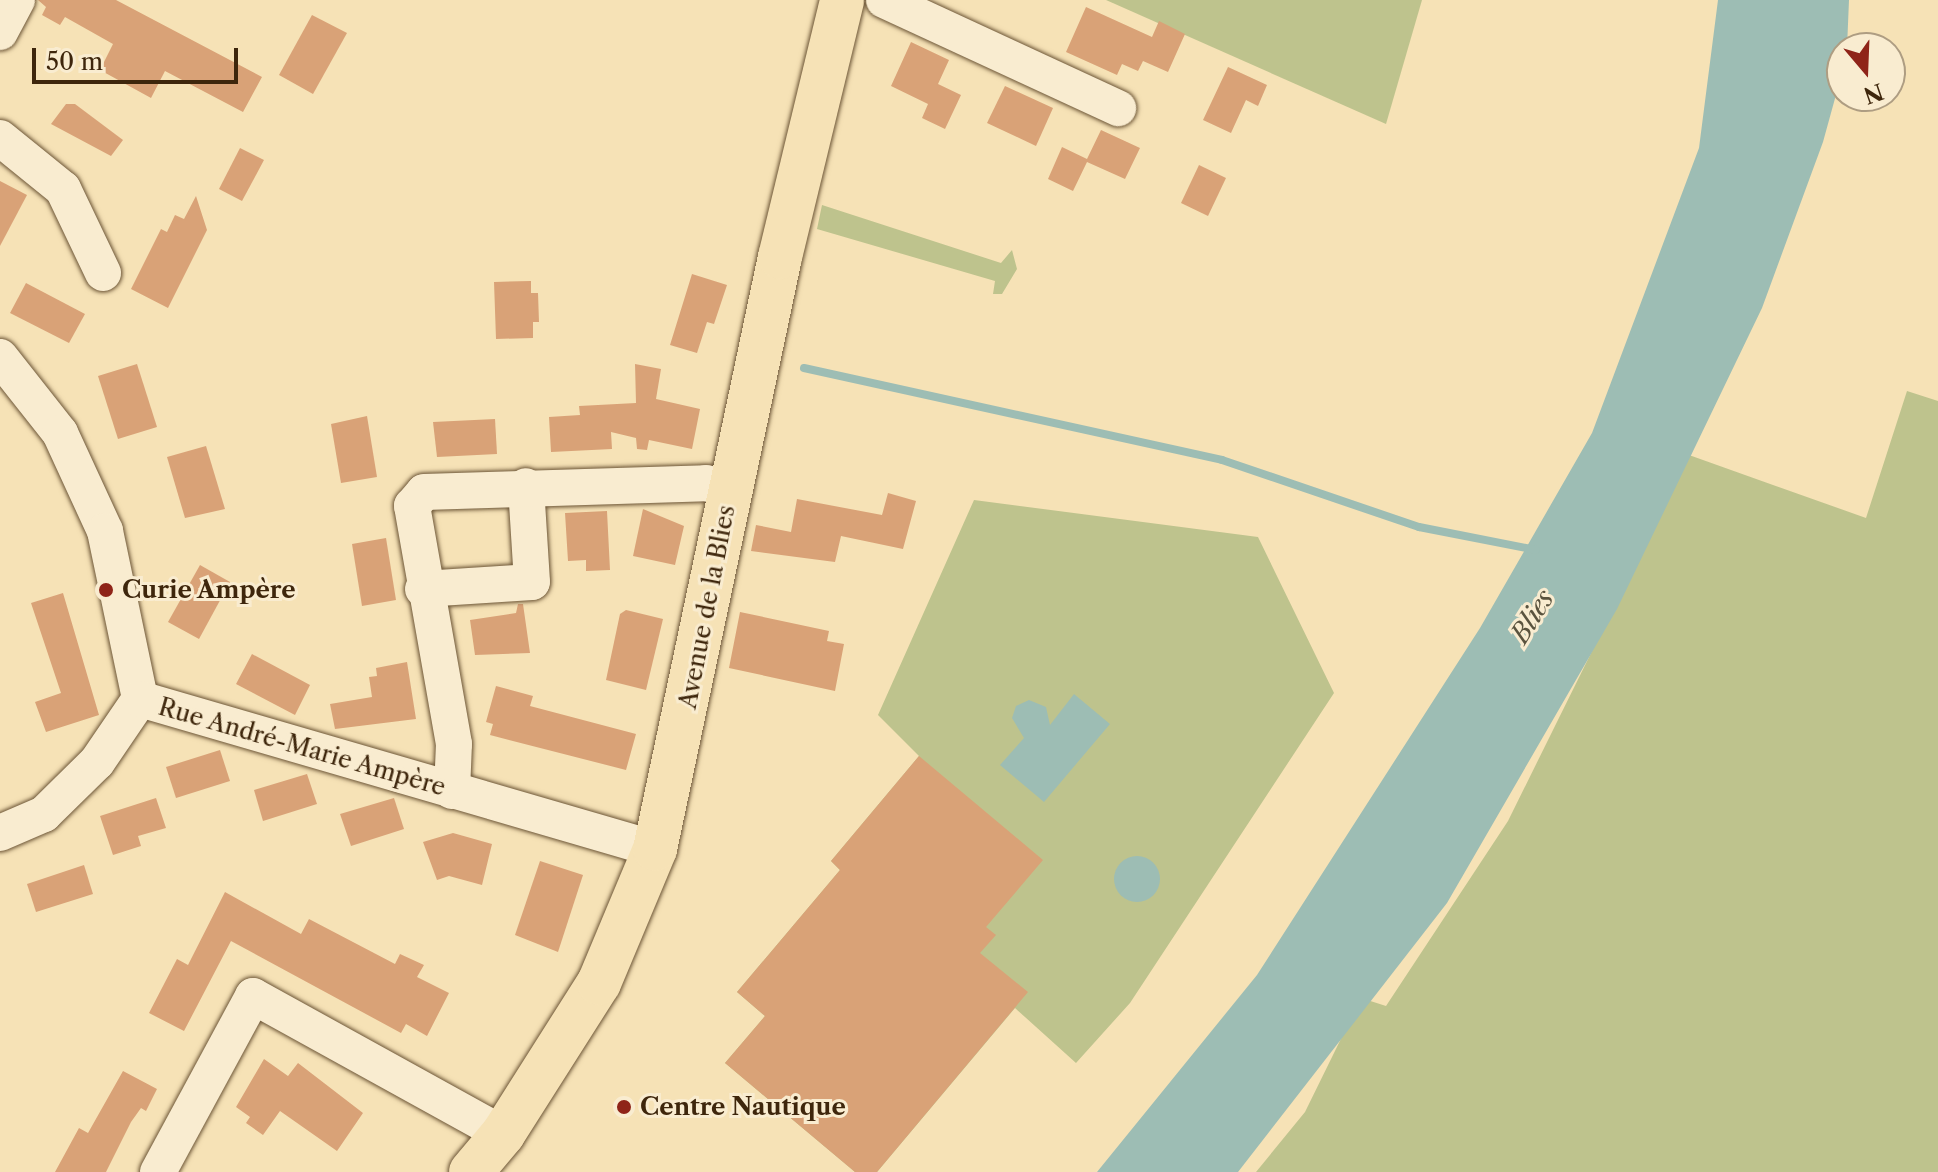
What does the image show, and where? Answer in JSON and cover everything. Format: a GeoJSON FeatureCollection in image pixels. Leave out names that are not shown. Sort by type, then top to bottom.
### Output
{"type":"FeatureCollection","features":[{"type":"Feature","properties":{"kind":"main road","name":"Avenue de la Blies"},"geometry":{"type":"LineString","coordinates":[[471,1172],[503,1134],[599,983],[655,849],[730,489],[842,0]]}},
{"type":"Feature","properties":{"kind":"street"},"geometry":{"type":"LineString","coordinates":[[0,32],[17,0]]}},
{"type":"Feature","properties":{"kind":"street"},"geometry":{"type":"LineString","coordinates":[[884,0],[1118,108]]}},
{"type":"Feature","properties":{"kind":"street"},"geometry":{"type":"LineString","coordinates":[[0,138],[63,189],[103,273]]}},
{"type":"Feature","properties":{"kind":"street"},"geometry":{"type":"LineString","coordinates":[[0,357],[60,433],[105,531],[140,699]]}},
{"type":"Feature","properties":{"kind":"street"},"geometry":{"type":"LineString","coordinates":[[452,791],[454,744],[423,589],[412,506],[424,492],[526,486],[706,483],[730,489]]}},
{"type":"Feature","properties":{"kind":"street"},"geometry":{"type":"LineString","coordinates":[[423,589],[532,582],[526,486]]}},
{"type":"Feature","properties":{"kind":"street","name":"Rue André-Marie Ampère"},"geometry":{"type":"LineString","coordinates":[[0,833],[44,814],[97,762],[140,699],[655,849]]}},
{"type":"Feature","properties":{"kind":"street"},"geometry":{"type":"LineString","coordinates":[[158,1172],[253,996],[503,1134]]}},
{"type":"Feature","properties":{"kind":"green space"},"geometry":{"type":"Polygon","coordinates":[[[1106,0],[1422,0],[1386,124],[1106,0]]]}},
{"type":"Feature","properties":{"kind":"green space"},"geometry":{"type":"Polygon","coordinates":[[[822,205],[1001,263],[1012,250],[1017,269],[1002,294],[993,294],[995,281],[817,229],[822,205]]]}},
{"type":"Feature","properties":{"kind":"green space"},"geometry":{"type":"Polygon","coordinates":[[[1907,391],[1938,401],[1938,1172],[1256,1172],[1305,1112],[1361,998],[1386,1006],[1508,821],[1689,455],[1866,518],[1907,391]]]}},
{"type":"Feature","properties":{"kind":"green space"},"geometry":{"type":"Polygon","coordinates":[[[974,500],[1258,537],[1334,693],[1130,1003],[1076,1063],[1015,1008],[877,1172],[855,1172],[725,1063],[765,1016],[737,992],[840,870],[831,861],[919,756],[878,715],[974,500]]]}},
{"type":"Feature","properties":{"kind":"water","name":"Blies"},"geometry":{"type":"Polygon","coordinates":[[[1718,0],[1849,0],[1848,32],[1826,32],[1826,112],[1831,112],[1823,142],[1762,308],[1617,609],[1447,903],[1238,1172],[1097,1172],[1257,975],[1480,628],[1592,433],[1699,148],[1718,0]]]}},
{"type":"Feature","properties":{"kind":"water"},"geometry":{"type":"Polygon","coordinates":[[[1074,694],[1110,724],[1044,802],[1000,765],[1024,738],[1012,718],[1016,706],[1029,700],[1046,707],[1050,725],[1074,694]]]}},
{"type":"Feature","properties":{"kind":"water"},"geometry":{"type":"Polygon","coordinates":[[[1137,856],[1153,863],[1160,879],[1153,895],[1137,902],[1121,895],[1114,879],[1121,863],[1137,856]]]}},
{"type":"Feature","properties":{"kind":"building"},"geometry":{"type":"Polygon","coordinates":[[[38,0],[116,0],[262,77],[243,112],[165,71],[151,98],[100,70],[113,44],[65,17],[60,25],[42,15],[46,7],[38,0]]]}},
{"type":"Feature","properties":{"kind":"building"},"geometry":{"type":"Polygon","coordinates":[[[1086,7],[1152,37],[1159,21],[1185,34],[1168,72],[1143,61],[1138,71],[1122,64],[1117,75],[1066,52],[1086,7]]]}},
{"type":"Feature","properties":{"kind":"building"},"geometry":{"type":"Polygon","coordinates":[[[312,15],[347,33],[313,94],[279,75],[312,15]]]}},
{"type":"Feature","properties":{"kind":"building"},"geometry":{"type":"Polygon","coordinates":[[[911,42],[949,60],[938,84],[961,95],[945,129],[922,118],[928,104],[891,86],[911,42]]]}},
{"type":"Feature","properties":{"kind":"building"},"geometry":{"type":"Polygon","coordinates":[[[1228,67],[1267,85],[1258,106],[1246,100],[1231,133],[1203,120],[1228,67]]]}},
{"type":"Feature","properties":{"kind":"building"},"geometry":{"type":"Polygon","coordinates":[[[1005,86],[1053,108],[1036,146],[987,123],[1005,86]]]}},
{"type":"Feature","properties":{"kind":"building"},"geometry":{"type":"Polygon","coordinates":[[[66,104],[75,104],[123,140],[111,156],[51,124],[66,104]]]}},
{"type":"Feature","properties":{"kind":"building"},"geometry":{"type":"Polygon","coordinates":[[[1101,130],[1140,148],[1125,179],[1087,162],[1073,191],[1048,179],[1062,147],[1087,159],[1101,130]]]}},
{"type":"Feature","properties":{"kind":"building"},"geometry":{"type":"Polygon","coordinates":[[[240,148],[264,160],[242,201],[219,189],[240,148]]]}},
{"type":"Feature","properties":{"kind":"building"},"geometry":{"type":"Polygon","coordinates":[[[1199,165],[1226,178],[1208,216],[1181,203],[1199,165]]]}},
{"type":"Feature","properties":{"kind":"building"},"geometry":{"type":"Polygon","coordinates":[[[0,181],[27,195],[0,246],[0,181]]]}},
{"type":"Feature","properties":{"kind":"building"},"geometry":{"type":"Polygon","coordinates":[[[196,196],[207,230],[168,308],[131,289],[161,229],[167,232],[175,215],[184,219],[196,196]]]}},
{"type":"Feature","properties":{"kind":"building"},"geometry":{"type":"Polygon","coordinates":[[[692,274],[727,285],[714,324],[707,322],[697,353],[670,345],[692,274]]]}},
{"type":"Feature","properties":{"kind":"building"},"geometry":{"type":"Polygon","coordinates":[[[531,281],[531,293],[538,293],[539,322],[533,322],[533,338],[496,339],[494,282],[531,281]]]}},
{"type":"Feature","properties":{"kind":"building"},"geometry":{"type":"Polygon","coordinates":[[[26,283],[85,314],[69,343],[10,313],[26,283]]]}},
{"type":"Feature","properties":{"kind":"building"},"geometry":{"type":"Polygon","coordinates":[[[137,364],[157,427],[118,439],[98,376],[137,364]]]}},
{"type":"Feature","properties":{"kind":"building"},"geometry":{"type":"Polygon","coordinates":[[[635,364],[661,369],[656,399],[700,409],[692,449],[649,440],[647,450],[637,449],[636,438],[611,432],[612,449],[551,452],[549,417],[580,415],[579,406],[636,403],[635,364]]]}},
{"type":"Feature","properties":{"kind":"building"},"geometry":{"type":"Polygon","coordinates":[[[367,416],[377,477],[341,483],[331,424],[367,416]]]}},
{"type":"Feature","properties":{"kind":"building"},"geometry":{"type":"Polygon","coordinates":[[[495,419],[497,454],[437,457],[433,422],[495,419]]]}},
{"type":"Feature","properties":{"kind":"building"},"geometry":{"type":"Polygon","coordinates":[[[206,446],[225,509],[185,518],[167,457],[206,446]]]}},
{"type":"Feature","properties":{"kind":"building"},"geometry":{"type":"Polygon","coordinates":[[[888,493],[916,501],[903,549],[841,536],[835,562],[751,551],[756,525],[791,532],[797,499],[882,515],[888,493]]]}},
{"type":"Feature","properties":{"kind":"building"},"geometry":{"type":"Polygon","coordinates":[[[643,509],[684,526],[675,565],[633,556],[643,509]]]}},
{"type":"Feature","properties":{"kind":"building"},"geometry":{"type":"Polygon","coordinates":[[[607,511],[610,570],[586,571],[586,560],[568,561],[565,513],[607,511]]]}},
{"type":"Feature","properties":{"kind":"building"},"geometry":{"type":"Polygon","coordinates":[[[386,538],[396,600],[362,606],[352,544],[386,538]]]}},
{"type":"Feature","properties":{"kind":"building"},"geometry":{"type":"Polygon","coordinates":[[[200,565],[230,582],[199,639],[168,622],[200,565]]]}},
{"type":"Feature","properties":{"kind":"building"},"geometry":{"type":"Polygon","coordinates":[[[63,593],[99,715],[46,732],[35,702],[61,693],[31,603],[63,593]]]}},
{"type":"Feature","properties":{"kind":"building"},"geometry":{"type":"Polygon","coordinates":[[[518,604],[523,604],[530,653],[475,655],[470,620],[516,613],[518,604]]]}},
{"type":"Feature","properties":{"kind":"building"},"geometry":{"type":"Polygon","coordinates":[[[626,610],[663,619],[646,690],[606,680],[620,614],[626,610]]]}},
{"type":"Feature","properties":{"kind":"building"},"geometry":{"type":"Polygon","coordinates":[[[740,612],[829,631],[827,641],[844,644],[835,691],[729,668],[740,612]]]}},
{"type":"Feature","properties":{"kind":"building"},"geometry":{"type":"Polygon","coordinates":[[[252,654],[310,685],[295,715],[236,684],[252,654]]]}},
{"type":"Feature","properties":{"kind":"building"},"geometry":{"type":"Polygon","coordinates":[[[407,662],[416,719],[335,729],[330,704],[372,697],[369,677],[377,676],[376,668],[407,662]]]}},
{"type":"Feature","properties":{"kind":"building"},"geometry":{"type":"Polygon","coordinates":[[[496,686],[533,696],[530,706],[636,734],[626,770],[490,735],[493,724],[486,722],[496,686]]]}},
{"type":"Feature","properties":{"kind":"building"},"geometry":{"type":"Polygon","coordinates":[[[220,750],[230,781],[176,798],[166,767],[220,750]]]}},
{"type":"Feature","properties":{"kind":"building"},"geometry":{"type":"Polygon","coordinates":[[[919,756],[1043,860],[986,927],[996,935],[980,953],[1028,992],[877,1172],[855,1172],[725,1063],[765,1016],[737,992],[840,870],[831,861],[919,756]]]}},
{"type":"Feature","properties":{"kind":"building"},"geometry":{"type":"Polygon","coordinates":[[[307,774],[317,804],[263,821],[254,790],[307,774]]]}},
{"type":"Feature","properties":{"kind":"building"},"geometry":{"type":"Polygon","coordinates":[[[156,798],[166,828],[138,836],[141,846],[113,855],[100,816],[156,798]]]}},
{"type":"Feature","properties":{"kind":"building"},"geometry":{"type":"Polygon","coordinates":[[[394,798],[404,829],[351,846],[340,814],[394,798]]]}},
{"type":"Feature","properties":{"kind":"building"},"geometry":{"type":"Polygon","coordinates":[[[453,833],[492,844],[482,885],[449,876],[437,880],[423,842],[453,833]]]}},
{"type":"Feature","properties":{"kind":"building"},"geometry":{"type":"Polygon","coordinates":[[[540,861],[583,875],[558,952],[515,935],[540,861]]]}},
{"type":"Feature","properties":{"kind":"building"},"geometry":{"type":"Polygon","coordinates":[[[84,865],[93,894],[36,912],[27,884],[84,865]]]}},
{"type":"Feature","properties":{"kind":"building"},"geometry":{"type":"Polygon","coordinates":[[[225,892],[301,934],[309,919],[395,964],[400,954],[424,965],[417,977],[449,993],[427,1036],[406,1024],[401,1033],[231,941],[184,1031],[149,1013],[177,959],[188,965],[225,892]]]}},
{"type":"Feature","properties":{"kind":"building"},"geometry":{"type":"Polygon","coordinates":[[[264,1059],[288,1076],[298,1063],[363,1113],[337,1151],[280,1111],[263,1135],[246,1123],[250,1117],[236,1107],[264,1059]]]}},
{"type":"Feature","properties":{"kind":"building"},"geometry":{"type":"Polygon","coordinates":[[[123,1071],[157,1089],[146,1111],[141,1108],[131,1122],[106,1172],[55,1172],[79,1128],[88,1133],[123,1071]]]}},
{"type":"Feature","properties":{"kind":"waterway"},"geometry":{"type":"LineString","coordinates":[[804,368],[1222,460],[1419,527],[1536,550]]}},
{"type":"Feature","properties":{"kind":"place","name":"Curie Ampère"},"geometry":{"type":"Point","coordinates":[106,590]}},
{"type":"Feature","properties":{"kind":"place","name":"Centre Nautique"},"geometry":{"type":"Point","coordinates":[624,1107]}}]}
